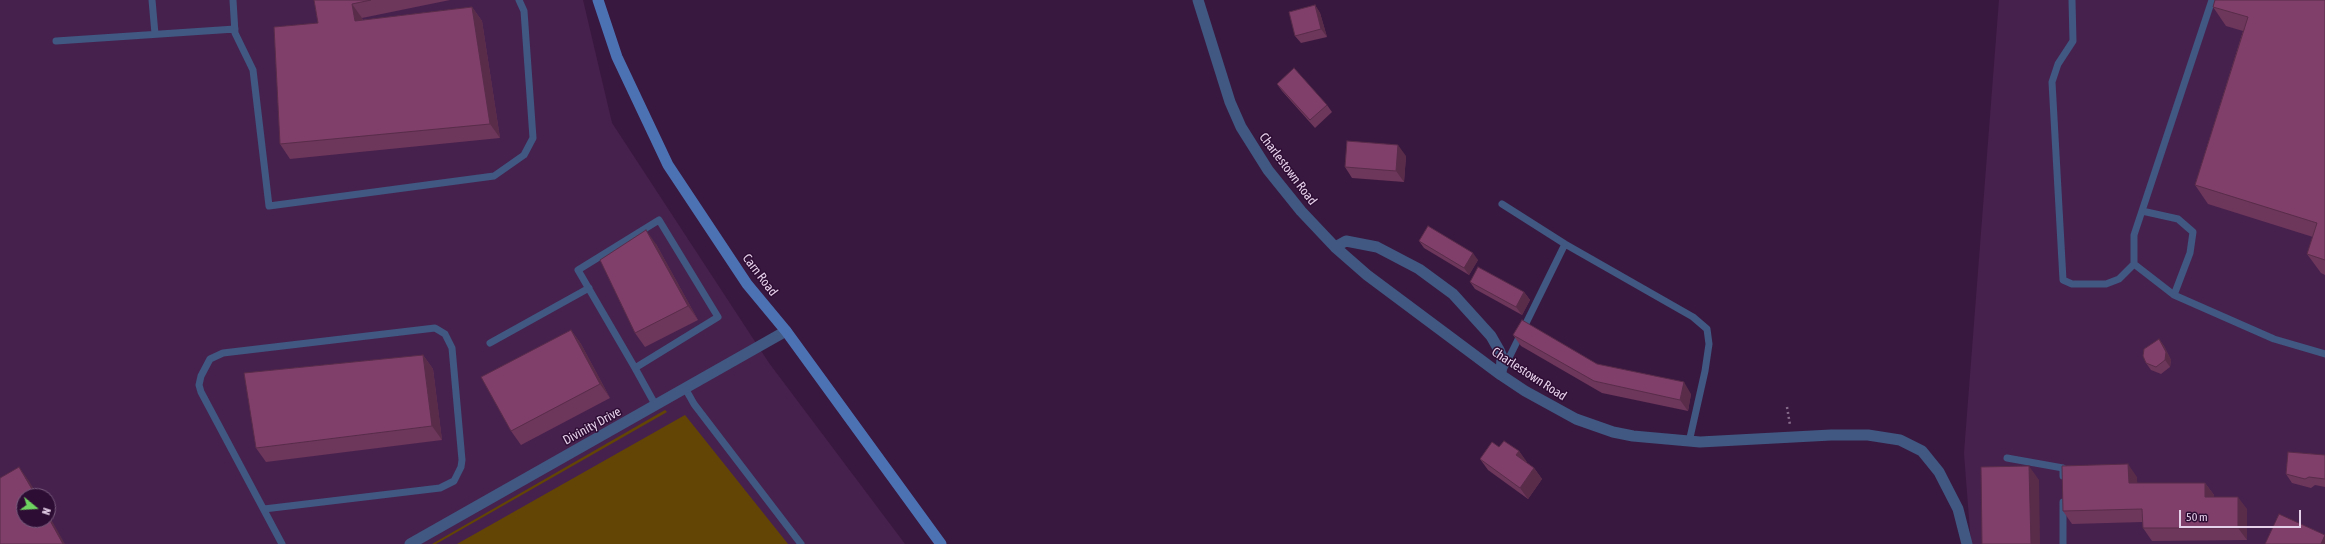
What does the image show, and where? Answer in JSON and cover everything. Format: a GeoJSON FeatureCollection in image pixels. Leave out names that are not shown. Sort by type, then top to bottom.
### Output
{"type":"FeatureCollection","features":[{"type":"Feature","properties":{"kind":"main road","name":"Carn Road"},"geometry":{"type":"LineString","coordinates":[[598,0],[617,57],[668,165],[748,284],[786,331],[941,544]]}},
{"type":"Feature","properties":{"kind":"street","name":"Charlestown Road"},"geometry":{"type":"LineString","coordinates":[[1198,0],[1230,102],[1253,148],[1283,189],[1301,211],[1335,247],[1367,275],[1501,375],[1559,410],[1593,426],[1633,436],[1689,442],[1868,434],[1900,440],[1922,451],[1939,472],[1958,509],[1967,544]]}},
{"type":"Feature","properties":{"kind":"street"},"geometry":{"type":"LineString","coordinates":[[1335,247],[1346,241],[1377,247],[1419,269],[1452,294],[1491,336],[1500,350],[1502,357],[1501,375]]}},
{"type":"Feature","properties":{"kind":"street","name":"Divinity Drive"},"geometry":{"type":"LineString","coordinates":[[410,544],[786,331]]}},
{"type":"Feature","properties":{"kind":"lane"},"geometry":{"type":"LineString","coordinates":[[152,0],[155,34]]}},
{"type":"Feature","properties":{"kind":"lane"},"geometry":{"type":"LineString","coordinates":[[232,0],[235,29],[253,70],[269,206],[494,176],[524,155],[533,138],[524,11],[519,0]]}},
{"type":"Feature","properties":{"kind":"lane"},"geometry":{"type":"LineString","coordinates":[[2072,0],[2073,41],[2058,64],[2052,82],[2063,280],[2072,284],[2106,284],[2119,279],[2134,264],[2134,235],[2212,0]]}},
{"type":"Feature","properties":{"kind":"lane"},"geometry":{"type":"LineString","coordinates":[[56,41],[235,29]]}},
{"type":"Feature","properties":{"kind":"lane"},"geometry":{"type":"LineString","coordinates":[[1502,204],[1565,244],[1693,317],[1707,329],[1710,335],[1706,364],[1689,442]]}},
{"type":"Feature","properties":{"kind":"lane"},"geometry":{"type":"LineString","coordinates":[[2142,211],[2178,219],[2193,232],[2190,253],[2174,295]]}},
{"type":"Feature","properties":{"kind":"lane"},"geometry":{"type":"LineString","coordinates":[[635,368],[718,317],[659,220],[578,270],[656,406]]}},
{"type":"Feature","properties":{"kind":"lane"},"geometry":{"type":"LineString","coordinates":[[1501,375],[1565,244]]}},
{"type":"Feature","properties":{"kind":"lane"},"geometry":{"type":"LineString","coordinates":[[2134,264],[2174,295],[2274,339],[2325,354]]}},
{"type":"Feature","properties":{"kind":"lane"},"geometry":{"type":"LineString","coordinates":[[490,343],[589,288]]}},
{"type":"Feature","properties":{"kind":"lane"},"geometry":{"type":"LineString","coordinates":[[264,509],[440,488],[454,481],[461,468],[462,460],[452,348],[444,334],[435,328],[223,353],[210,359],[201,376],[199,385],[201,392],[282,544]]}},
{"type":"Feature","properties":{"kind":"lane"},"geometry":{"type":"LineString","coordinates":[[686,388],[694,404],[801,544]]}},
{"type":"Feature","properties":{"kind":"lane"},"geometry":{"type":"LineString","coordinates":[[2007,458],[2063,468],[2063,544]]}},
{"type":"Feature","properties":{"kind":"shaded area"},"geometry":{"type":"Polygon","coordinates":[[[0,0],[583,0],[612,123],[769,363],[905,544],[0,544],[0,0]]]}},
{"type":"Feature","properties":{"kind":"shaded area"},"geometry":{"type":"Polygon","coordinates":[[[1999,0],[2325,0],[2325,544],[1971,544],[1964,453],[1999,0]]]}},
{"type":"Feature","properties":{"kind":"shaded area"},"geometry":{"type":"Polygon","coordinates":[[[665,410],[667,412],[436,544],[432,544],[665,410]]]}},
{"type":"Feature","properties":{"kind":"shaded area"},"geometry":{"type":"Polygon","coordinates":[[[685,415],[788,544],[457,544],[685,415]]]}},
{"type":"Feature","properties":{"kind":"building"},"geometry":{"type":"Polygon","coordinates":[[[314,0],[371,0],[352,4],[355,21],[472,7],[490,124],[280,144],[274,27],[318,23],[314,0]]]}},
{"type":"Feature","properties":{"kind":"building"},"geometry":{"type":"Polygon","coordinates":[[[2215,0],[2325,0],[2325,260],[2307,254],[2317,223],[2195,185],[2248,17],[2213,7],[2215,0]]]}},
{"type":"Feature","properties":{"kind":"building"},"geometry":{"type":"Polygon","coordinates":[[[1315,5],[1321,29],[1295,36],[1289,12],[1315,5]]]}},
{"type":"Feature","properties":{"kind":"building"},"geometry":{"type":"Polygon","coordinates":[[[1294,68],[1327,105],[1310,120],[1277,84],[1294,68]]]}},
{"type":"Feature","properties":{"kind":"building"},"geometry":{"type":"Polygon","coordinates":[[[1347,141],[1398,145],[1396,171],[1345,167],[1347,141]]]}},
{"type":"Feature","properties":{"kind":"building"},"geometry":{"type":"Polygon","coordinates":[[[1428,226],[1473,253],[1464,268],[1419,241],[1428,226]]]}},
{"type":"Feature","properties":{"kind":"building"},"geometry":{"type":"Polygon","coordinates":[[[646,230],[688,306],[635,333],[600,260],[646,230]]]}},
{"type":"Feature","properties":{"kind":"building"},"geometry":{"type":"Polygon","coordinates":[[[1478,267],[1524,292],[1516,307],[1470,282],[1478,267]]]}},
{"type":"Feature","properties":{"kind":"building"},"geometry":{"type":"Polygon","coordinates":[[[1522,320],[1597,364],[1684,382],[1680,400],[1594,381],[1513,335],[1522,320]]]}},
{"type":"Feature","properties":{"kind":"building"},"geometry":{"type":"Polygon","coordinates":[[[571,330],[600,384],[511,431],[481,377],[571,330]]]}},
{"type":"Feature","properties":{"kind":"building"},"geometry":{"type":"Polygon","coordinates":[[[2159,339],[2166,352],[2165,360],[2156,367],[2146,363],[2143,356],[2144,349],[2159,339]]]}},
{"type":"Feature","properties":{"kind":"building"},"geometry":{"type":"Polygon","coordinates":[[[423,355],[432,426],[256,448],[244,373],[423,355]]]}},
{"type":"Feature","properties":{"kind":"building"},"geometry":{"type":"Polygon","coordinates":[[[1504,441],[1519,451],[1516,455],[1534,468],[1520,488],[1480,459],[1492,442],[1499,447],[1504,441]]]}},
{"type":"Feature","properties":{"kind":"building"},"geometry":{"type":"Polygon","coordinates":[[[2288,452],[2325,455],[2325,479],[2309,477],[2305,479],[2286,474],[2288,452]]]}},
{"type":"Feature","properties":{"kind":"building"},"geometry":{"type":"Polygon","coordinates":[[[2128,464],[2129,483],[2205,483],[2205,497],[2238,497],[2238,528],[2143,528],[2142,509],[2063,511],[2062,466],[2128,464]]]}},
{"type":"Feature","properties":{"kind":"building"},"geometry":{"type":"Polygon","coordinates":[[[2029,466],[2031,544],[1982,544],[1981,467],[2029,466]]]}},
{"type":"Feature","properties":{"kind":"building"},"geometry":{"type":"Polygon","coordinates":[[[19,467],[31,488],[16,488],[16,528],[54,528],[63,544],[0,544],[0,478],[19,467]]]}},
{"type":"Feature","properties":{"kind":"building"},"geometry":{"type":"Polygon","coordinates":[[[2279,514],[2325,535],[2321,544],[2265,544],[2279,514]]]}}]}
